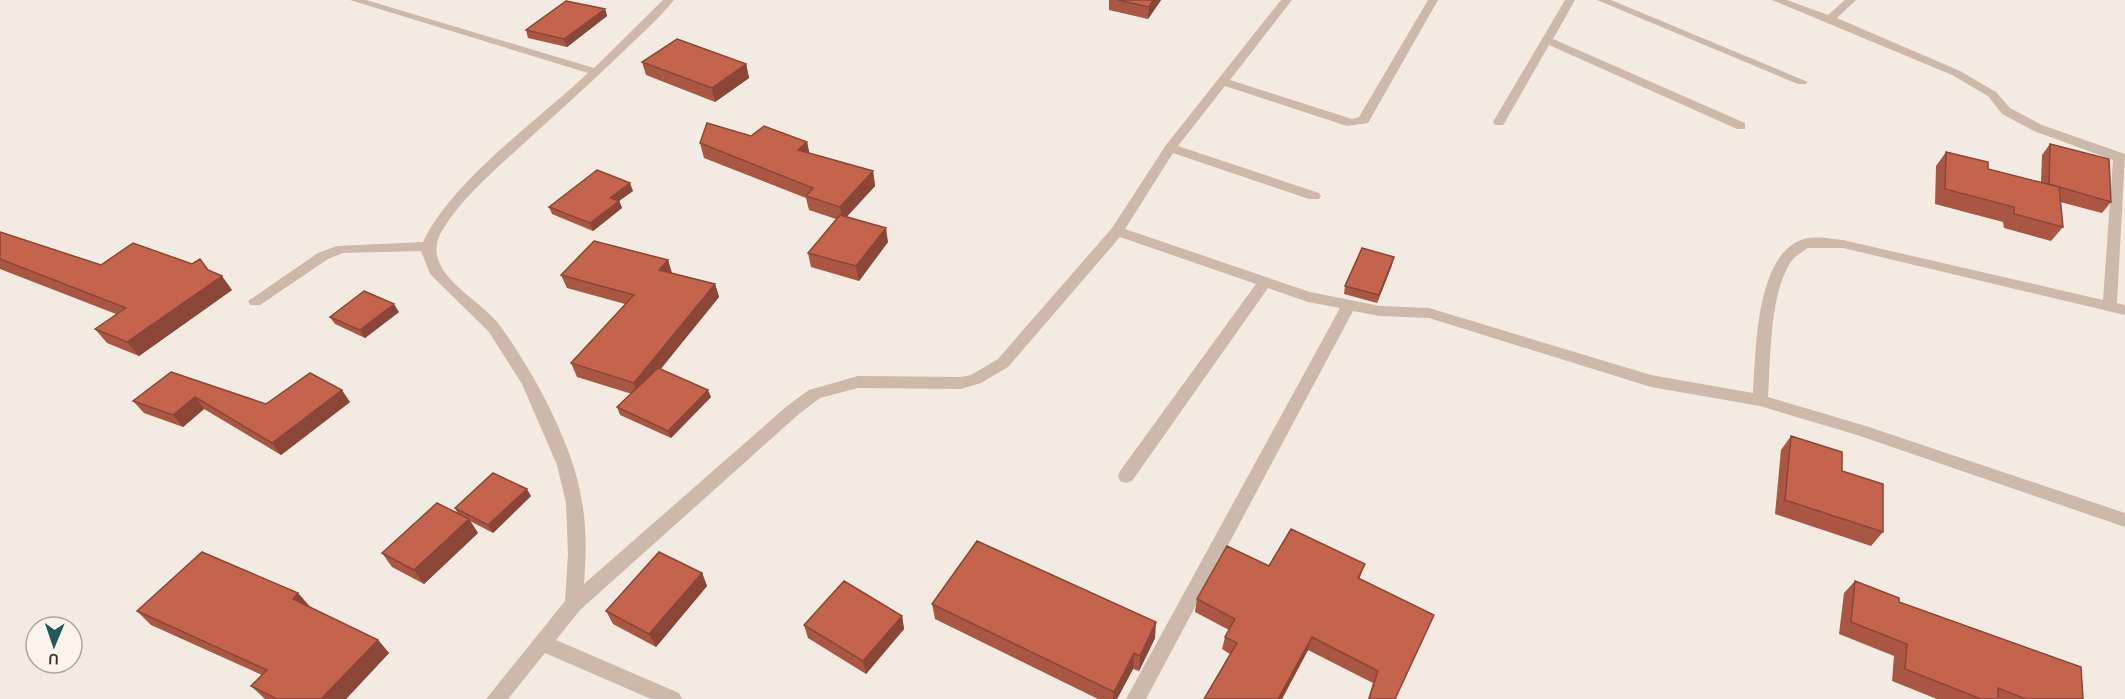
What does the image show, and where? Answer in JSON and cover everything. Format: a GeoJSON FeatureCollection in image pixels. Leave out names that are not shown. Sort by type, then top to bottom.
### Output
{"type":"FeatureCollection","features":[{"type":"Feature","properties":{"kind":"street"},"geometry":{"type":"LineString","coordinates":[[355,0],[596,72]]}},
{"type":"Feature","properties":{"kind":"street"},"geometry":{"type":"LineString","coordinates":[[574,604],[577,554],[574,503],[565,465],[549,424],[529,382],[494,328],[435,271],[430,263],[428,246],[444,216],[481,178],[596,72],[669,0]]}},
{"type":"Feature","properties":{"kind":"street"},"geometry":{"type":"LineString","coordinates":[[496,699],[574,604],[793,410],[815,394],[858,382],[961,383],[976,380],[1004,363],[1117,231],[1170,148],[1287,0]]}},
{"type":"Feature","properties":{"kind":"street"},"geometry":{"type":"LineString","coordinates":[[1221,81],[1351,123],[1360,122],[1364,120],[1434,0]]}},
{"type":"Feature","properties":{"kind":"street"},"geometry":{"type":"LineString","coordinates":[[1499,122],[1570,0]]}},
{"type":"Feature","properties":{"kind":"street"},"geometry":{"type":"LineString","coordinates":[[1602,0],[1802,82]]}},
{"type":"Feature","properties":{"kind":"street"},"geometry":{"type":"LineString","coordinates":[[1778,0],[1830,19],[1956,73],[1992,94],[2006,111],[2038,128],[2122,158],[2110,306]]}},
{"type":"Feature","properties":{"kind":"street"},"geometry":{"type":"LineString","coordinates":[[1830,19],[1851,0]]}},
{"type":"Feature","properties":{"kind":"street"},"geometry":{"type":"LineString","coordinates":[[1547,40],[1741,126]]}},
{"type":"Feature","properties":{"kind":"street"},"geometry":{"type":"LineString","coordinates":[[1170,148],[1314,196]]}},
{"type":"Feature","properties":{"kind":"street"},"geometry":{"type":"LineString","coordinates":[[1117,231],[1308,297],[1348,306],[1430,313],[1651,381],[1760,400],[1860,430],[2125,520]]}},
{"type":"Feature","properties":{"kind":"street"},"geometry":{"type":"LineString","coordinates":[[1760,400],[1767,326],[1773,292],[1785,261],[1805,243],[1843,244],[2125,310]]}},
{"type":"Feature","properties":{"kind":"street"},"geometry":{"type":"LineString","coordinates":[[255,301],[323,256],[342,249],[428,246]]}},
{"type":"Feature","properties":{"kind":"street"},"geometry":{"type":"LineString","coordinates":[[1126,476],[1266,281]]}},
{"type":"Feature","properties":{"kind":"street"},"geometry":{"type":"LineString","coordinates":[[1136,699],[1348,306]]}},
{"type":"Feature","properties":{"kind":"street"},"geometry":{"type":"LineString","coordinates":[[543,643],[672,699]]}},
{"type":"Feature","properties":{"kind":"building"},"geometry":{"type":"Polygon","coordinates":[[[1118,0],[1153,0],[1149,7],[1118,0]]]}},
{"type":"Feature","properties":{"kind":"building"},"geometry":{"type":"Polygon","coordinates":[[[566,1],[605,9],[564,39],[526,30],[566,1]]]}},
{"type":"Feature","properties":{"kind":"building"},"geometry":{"type":"Polygon","coordinates":[[[677,39],[746,64],[712,88],[642,62],[677,39]]]}},
{"type":"Feature","properties":{"kind":"building"},"geometry":{"type":"Polygon","coordinates":[[[707,123],[751,136],[764,126],[807,142],[798,150],[873,171],[840,207],[806,196],[813,188],[700,143],[707,123]]]}},
{"type":"Feature","properties":{"kind":"building"},"geometry":{"type":"Polygon","coordinates":[[[2050,144],[2109,159],[2111,202],[2049,184],[2050,144]]]}},
{"type":"Feature","properties":{"kind":"building"},"geometry":{"type":"Polygon","coordinates":[[[1946,152],[1988,162],[1988,169],[2059,187],[2063,227],[2014,214],[2014,207],[1945,189],[1946,152]]]}},
{"type":"Feature","properties":{"kind":"building"},"geometry":{"type":"Polygon","coordinates":[[[597,170],[630,183],[610,198],[619,201],[590,223],[549,207],[597,170]]]}},
{"type":"Feature","properties":{"kind":"building"},"geometry":{"type":"Polygon","coordinates":[[[840,215],[886,228],[856,266],[808,253],[840,215]]]}},
{"type":"Feature","properties":{"kind":"building"},"geometry":{"type":"Polygon","coordinates":[[[0,232],[101,265],[133,243],[192,264],[200,259],[208,270],[222,276],[127,342],[95,329],[126,308],[0,259],[0,232]]]}},
{"type":"Feature","properties":{"kind":"building"},"geometry":{"type":"Polygon","coordinates":[[[594,241],[668,260],[659,270],[715,284],[634,383],[571,363],[634,295],[561,275],[594,241]]]}},
{"type":"Feature","properties":{"kind":"building"},"geometry":{"type":"Polygon","coordinates":[[[1362,248],[1394,257],[1379,295],[1345,286],[1362,248]]]}},
{"type":"Feature","properties":{"kind":"building"},"geometry":{"type":"Polygon","coordinates":[[[364,291],[394,304],[360,330],[330,317],[364,291]]]}},
{"type":"Feature","properties":{"kind":"building"},"geometry":{"type":"Polygon","coordinates":[[[658,368],[708,390],[668,431],[617,407],[658,368]]]}},
{"type":"Feature","properties":{"kind":"building"},"geometry":{"type":"Polygon","coordinates":[[[171,372],[266,404],[310,373],[342,390],[272,443],[195,397],[173,415],[133,401],[171,372]]]}},
{"type":"Feature","properties":{"kind":"building"},"geometry":{"type":"Polygon","coordinates":[[[1791,436],[1842,452],[1842,471],[1883,484],[1883,532],[1785,500],[1791,436]]]}},
{"type":"Feature","properties":{"kind":"building"},"geometry":{"type":"Polygon","coordinates":[[[493,473],[527,489],[488,525],[455,508],[493,473]]]}},
{"type":"Feature","properties":{"kind":"building"},"geometry":{"type":"Polygon","coordinates":[[[437,503],[469,519],[414,570],[382,553],[437,503]]]}},
{"type":"Feature","properties":{"kind":"building"},"geometry":{"type":"Polygon","coordinates":[[[1291,529],[1365,564],[1358,578],[1434,615],[1395,699],[1369,699],[1378,671],[1312,637],[1278,699],[1204,699],[1237,643],[1225,637],[1235,619],[1197,599],[1227,546],[1269,566],[1291,529]]]}},
{"type":"Feature","properties":{"kind":"building"},"geometry":{"type":"Polygon","coordinates":[[[977,541],[1156,622],[1140,656],[1134,653],[1114,692],[932,604],[977,541]]]}},
{"type":"Feature","properties":{"kind":"building"},"geometry":{"type":"Polygon","coordinates":[[[202,552],[298,593],[293,599],[378,640],[321,699],[277,699],[251,686],[267,670],[137,611],[202,552]]]}},
{"type":"Feature","properties":{"kind":"building"},"geometry":{"type":"Polygon","coordinates":[[[659,552],[702,573],[649,634],[606,611],[659,552]]]}},
{"type":"Feature","properties":{"kind":"building"},"geometry":{"type":"Polygon","coordinates":[[[844,581],[902,616],[863,661],[804,625],[844,581]]]}},
{"type":"Feature","properties":{"kind":"building"},"geometry":{"type":"Polygon","coordinates":[[[1855,581],[1899,598],[1899,602],[2081,667],[2083,699],[2026,699],[1998,688],[1998,699],[1981,699],[1905,669],[1907,644],[1851,622],[1855,581]]]}}]}
